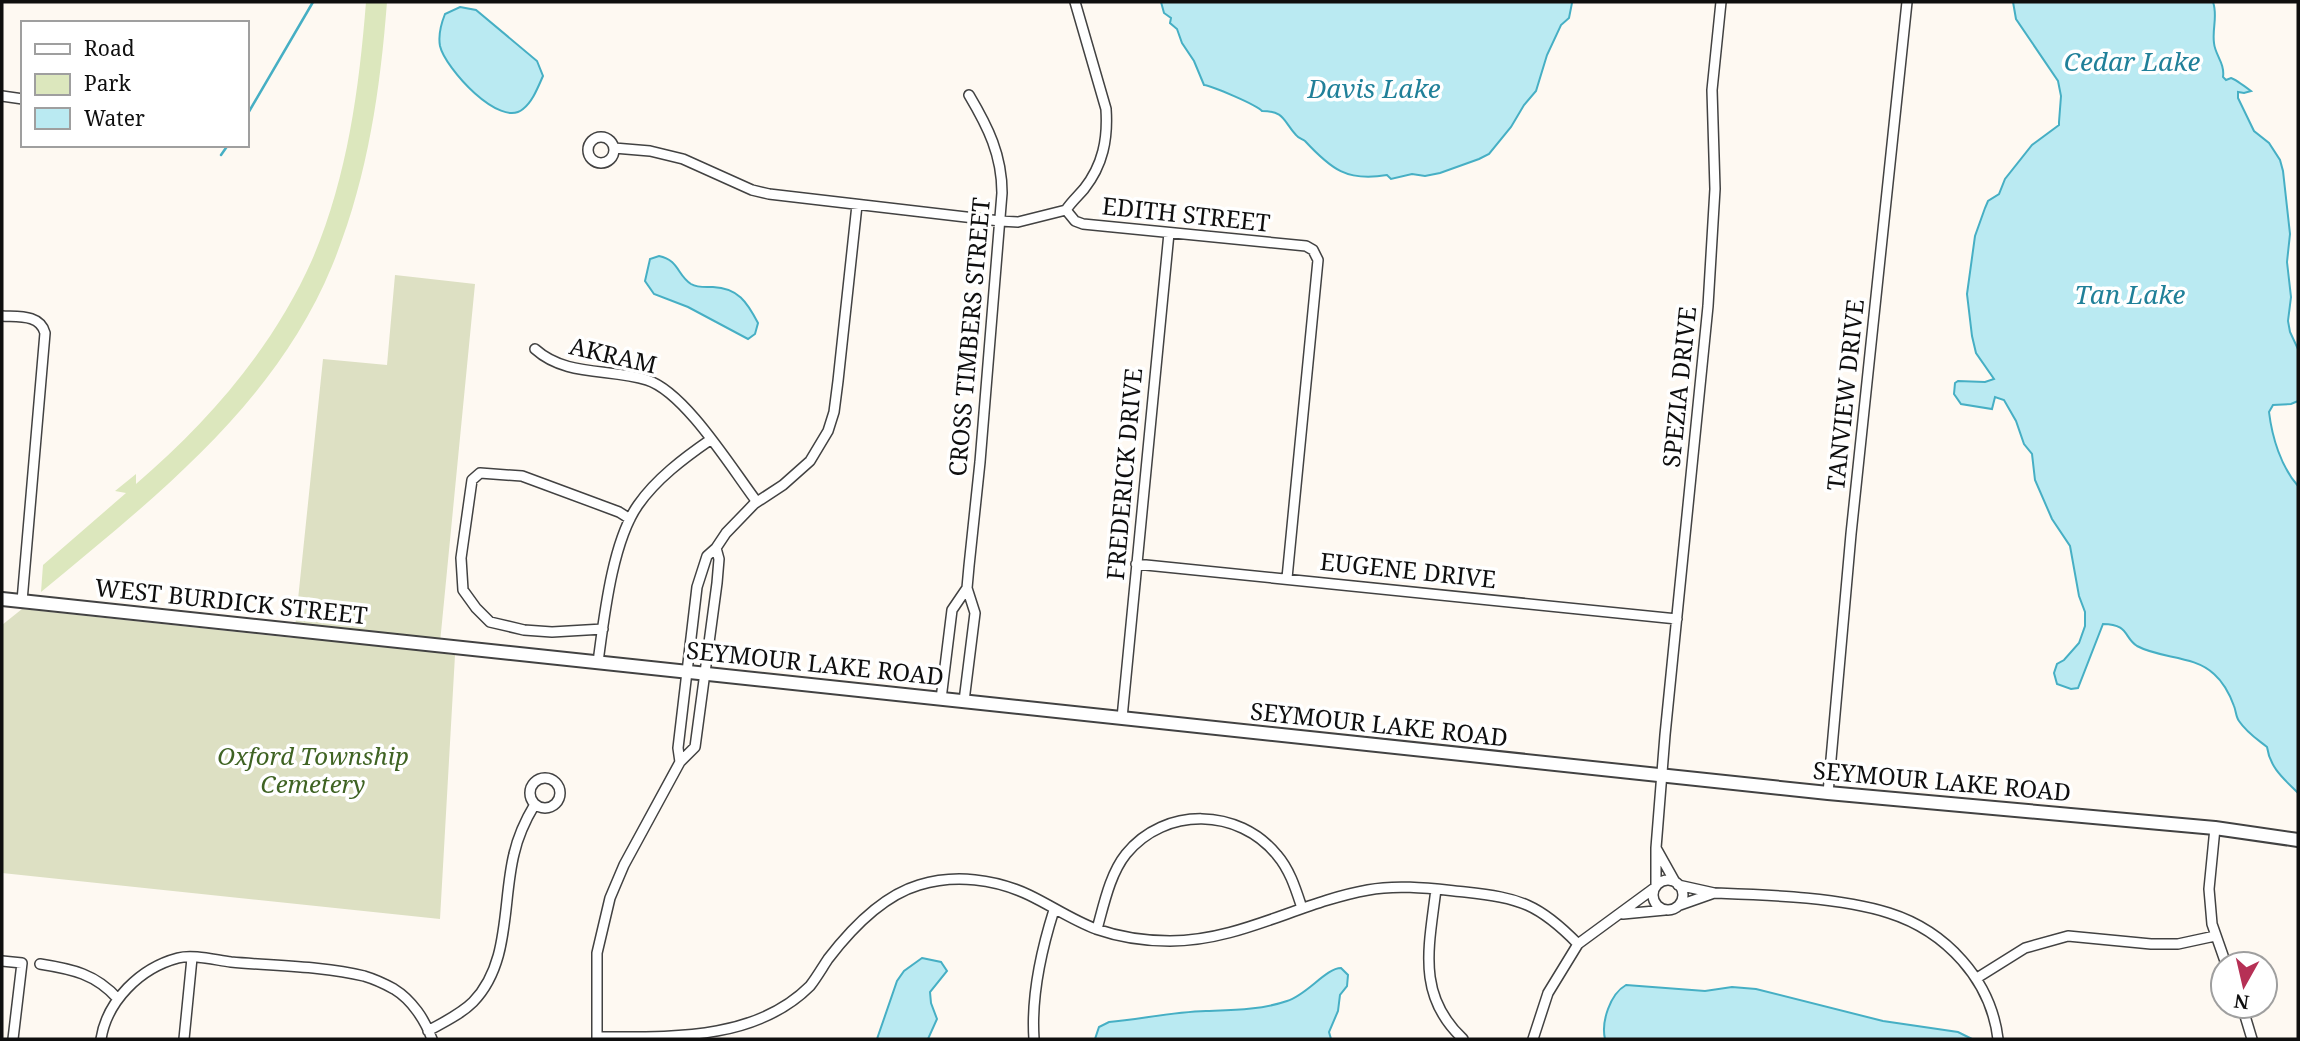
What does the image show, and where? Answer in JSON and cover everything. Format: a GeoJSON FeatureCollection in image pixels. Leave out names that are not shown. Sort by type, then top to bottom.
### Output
{"type":"FeatureCollection","features":[{"type":"Feature","properties":{"kind":"street"},"geometry":{"type":"LineString","coordinates":[[1066,210],[1098,169],[1107,128],[1106,109],[1075,2]]}},
{"type":"Feature","properties":{"kind":"street","name":"SPEZIA DRIVE"},"geometry":{"type":"LineString","coordinates":[[1655,887],[1661,776],[1708,306],[1716,189],[1712,90],[1721,2]]}},
{"type":"Feature","properties":{"kind":"street","name":"TANVIEW DRIVE"},"geometry":{"type":"LineString","coordinates":[[1828,793],[1851,534],[1907,2]]}},
{"type":"Feature","properties":{"kind":"street","name":"CROSS TIMBERS STREET"},"geometry":{"type":"LineString","coordinates":[[964,701],[975,613],[967,588],[1000,221],[1002,172],[988,128],[969,95]]}},
{"type":"Feature","properties":{"kind":"street"},"geometry":{"type":"LineString","coordinates":[[2,96],[21,99]]}},
{"type":"Feature","properties":{"kind":"street","name":"EDITH STREET"},"geometry":{"type":"LineString","coordinates":[[614,148],[650,151],[684,159],[752,190],[769,194],[1018,222],[1066,210],[1076,221],[1083,224],[1306,246],[1318,260],[1287,578]]}},
{"type":"Feature","properties":{"kind":"street"},"geometry":{"type":"LineString","coordinates":[[680,762],[677,748],[696,587],[707,555],[758,502],[810,461],[828,431],[838,381],[857,205]]}},
{"type":"Feature","properties":{"kind":"street","name":"FREDERICK DRIVE"},"geometry":{"type":"LineString","coordinates":[[1122,718],[1169,233]]}},
{"type":"Feature","properties":{"kind":"street"},"geometry":{"type":"LineString","coordinates":[[2,316],[34,319],[42,324],[45,336],[22,601]]}},
{"type":"Feature","properties":{"kind":"street","name":"AKRAM"},"geometry":{"type":"LineString","coordinates":[[535,349],[559,365],[648,380],[667,390],[687,409],[758,502]]}},
{"type":"Feature","properties":{"kind":"street"},"geometry":{"type":"LineString","coordinates":[[598,663],[620,546],[630,519],[653,487],[689,454],[710,440]]}},
{"type":"Feature","properties":{"kind":"street"},"geometry":{"type":"LineString","coordinates":[[603,629],[552,632],[524,630],[490,622],[476,608],[463,590],[461,558],[474,477],[480,473],[522,476],[619,512],[630,519]]}},
{"type":"Feature","properties":{"kind":"street"},"geometry":{"type":"LineString","coordinates":[[716,548],[719,559],[717,583],[695,747],[680,762],[624,865],[610,898],[597,953],[597,1038],[703,1035],[738,1028],[764,1018],[789,1004],[809,986],[842,943],[875,909],[893,896],[918,885],[943,880],[986,881],[1006,886],[1097,929],[1145,939],[1195,940],[1241,930],[1302,908],[1370,889],[1436,890],[1492,895],[1523,902],[1539,909],[1578,944]]}},
{"type":"Feature","properties":{"kind":"street","name":"EUGENE DRIVE"},"geometry":{"type":"LineString","coordinates":[[1136,564],[1676,619]]}},
{"type":"Feature","properties":{"kind":"street","name":"CROSS TIMBERS STREET"},"geometry":{"type":"LineString","coordinates":[[941,699],[952,610],[967,588]]}},
{"type":"Feature","properties":{"kind":"street","name":"WEST BURDICK STREET"},"geometry":{"type":"LineString","coordinates":[[2,599],[455,647]]}},
{"type":"Feature","properties":{"kind":"street","name":"SEYMOUR LAKE ROAD"},"geometry":{"type":"LineString","coordinates":[[455,647],[1661,776],[2215,828],[2298,840]]}},
{"type":"Feature","properties":{"kind":"street"},"geometry":{"type":"LineString","coordinates":[[101,1039],[110,1010],[129,986],[148,972],[181,957],[365,976],[396,990],[418,1011],[430,1035],[472,1003],[494,969],[514,854],[535,804]]}},
{"type":"Feature","properties":{"kind":"street"},"geometry":{"type":"LineString","coordinates":[[1097,929],[1119,864],[1128,852],[1143,838],[1166,824],[1196,817],[1243,827],[1264,841],[1286,867],[1302,908]]}},
{"type":"Feature","properties":{"kind":"street"},"geometry":{"type":"LineString","coordinates":[[2215,828],[2210,889],[2212,924],[2220,950]]}},
{"type":"Feature","properties":{"kind":"street"},"geometry":{"type":"LineString","coordinates":[[1656,848],[1683,897],[1680,905]]}},
{"type":"Feature","properties":{"kind":"street"},"geometry":{"type":"LineString","coordinates":[[1533,1039],[1554,979],[1578,944],[1663,881],[1714,893],[1769,895],[1860,906],[1891,913],[1913,923],[1941,940],[1977,978],[1991,1005],[1998,1039]]}},
{"type":"Feature","properties":{"kind":"street"},"geometry":{"type":"LineString","coordinates":[[1655,887],[1656,904],[1665,910]]}},
{"type":"Feature","properties":{"kind":"street"},"geometry":{"type":"LineString","coordinates":[[1436,890],[1427,970],[1442,1014],[1463,1039]]}},
{"type":"Feature","properties":{"kind":"street"},"geometry":{"type":"LineString","coordinates":[[1621,914],[1671,910],[1714,893]]}},
{"type":"Feature","properties":{"kind":"street"},"geometry":{"type":"LineString","coordinates":[[1034,1039],[1040,956],[1054,910]]}},
{"type":"Feature","properties":{"kind":"street"},"geometry":{"type":"LineString","coordinates":[[1977,978],[2025,948],[2068,936],[2178,944],[2215,936]]}},
{"type":"Feature","properties":{"kind":"street"},"geometry":{"type":"LineString","coordinates":[[184,1039],[192,958]]}},
{"type":"Feature","properties":{"kind":"street"},"geometry":{"type":"LineString","coordinates":[[2,961],[22,963],[13,1039]]}},
{"type":"Feature","properties":{"kind":"street"},"geometry":{"type":"LineString","coordinates":[[40,964],[83,972],[107,986],[118,999]]}},
{"type":"Feature","properties":{"kind":"street"},"geometry":{"type":"LineString","coordinates":[[2246,1020],[2252,1039]]}},
{"type":"Feature","properties":{"kind":"green space"},"geometry":{"type":"Polygon","coordinates":[[[366,2],[387,2],[370,136],[344,234],[308,316],[278,363],[207,447],[125,522],[41,592],[43,565],[126,493],[115,491],[136,474],[136,484],[213,409],[258,353],[296,292],[324,229],[343,166],[360,68],[366,2]]]}},
{"type":"Feature","properties":{"kind":"green space","name":"Oxford Township Cemetery"},"geometry":{"type":"Polygon","coordinates":[[[395,275],[475,284],[439,653],[455,655],[440,919],[2,873],[2,625],[22,609],[294,638],[323,359],[387,365],[395,275]]]}},
{"type":"Feature","properties":{"kind":"water","name":"Davis Lake"},"geometry":{"type":"Polygon","coordinates":[[[1161,2],[1572,3],[1569,18],[1561,25],[1547,55],[1536,91],[1489,154],[1440,173],[1425,176],[1412,174],[1391,179],[1387,175],[1361,177],[1341,171],[1297,136],[1279,115],[1262,111],[1234,96],[1204,85],[1177,29],[1170,23],[1171,18],[1164,13],[1161,2]]]}},
{"type":"Feature","properties":{"kind":"water","name":"Tan Lake"},"geometry":{"type":"Polygon","coordinates":[[[2013,2],[2213,2],[2214,43],[2223,67],[2223,77],[2226,80],[2233,79],[2251,91],[2238,92],[2238,98],[2254,131],[2269,143],[2280,160],[2290,234],[2287,262],[2291,297],[2288,321],[2298,349],[2298,401],[2273,405],[2269,412],[2278,451],[2298,486],[2298,793],[2274,767],[2267,747],[2239,721],[2228,693],[2214,674],[2197,663],[2137,646],[2117,626],[2103,624],[2078,688],[2071,689],[2057,684],[2054,673],[2057,664],[2079,643],[2085,626],[2085,612],[2079,596],[2070,546],[2052,519],[2035,480],[2032,454],[2024,444],[2016,421],[2004,400],[1995,397],[1992,409],[1961,404],[1954,394],[1955,383],[1958,381],[1985,382],[1994,379],[1976,353],[1967,294],[1975,236],[1985,208],[1988,201],[1999,194],[2005,179],[2032,145],[2059,125],[2061,96],[2058,81],[2016,19],[2013,2]]]}},
{"type":"Feature","properties":{"kind":"water"},"geometry":{"type":"Polygon","coordinates":[[[460,7],[476,10],[537,61],[543,76],[523,109],[513,113],[501,111],[488,104],[462,81],[444,56],[439,42],[442,22],[445,14],[460,7]]]}},
{"type":"Feature","properties":{"kind":"water"},"geometry":{"type":"Polygon","coordinates":[[[659,256],[674,264],[691,284],[722,288],[735,293],[750,309],[758,323],[755,334],[748,339],[688,307],[654,294],[645,281],[650,259],[659,256]]]}},
{"type":"Feature","properties":{"kind":"water"},"geometry":{"type":"Polygon","coordinates":[[[922,958],[941,962],[947,971],[930,992],[937,1019],[928,1039],[877,1039],[897,981],[904,971],[922,958]]]}},
{"type":"Feature","properties":{"kind":"water"},"geometry":{"type":"Polygon","coordinates":[[[1341,968],[1348,975],[1347,986],[1340,995],[1338,1011],[1329,1032],[1331,1039],[1095,1039],[1099,1027],[1109,1022],[1277,1004],[1294,998],[1329,972],[1341,968]]]}},
{"type":"Feature","properties":{"kind":"water"},"geometry":{"type":"Polygon","coordinates":[[[1626,985],[1705,991],[1732,987],[1756,989],[1883,1021],[1958,1032],[1972,1039],[1605,1039],[1604,1025],[1608,1009],[1615,995],[1626,985]]]}},
{"type":"Feature","properties":{"kind":"waterway"},"geometry":{"type":"LineString","coordinates":[[248,113],[313,2]]}},
{"type":"Feature","properties":{"kind":"waterway"},"geometry":{"type":"LineString","coordinates":[[221,155],[227,147]]}},
{"type":"Feature","properties":{"kind":"water label","name":"Cedar Lake"},"geometry":{"type":"Point","coordinates":[2132,62]}}]}
